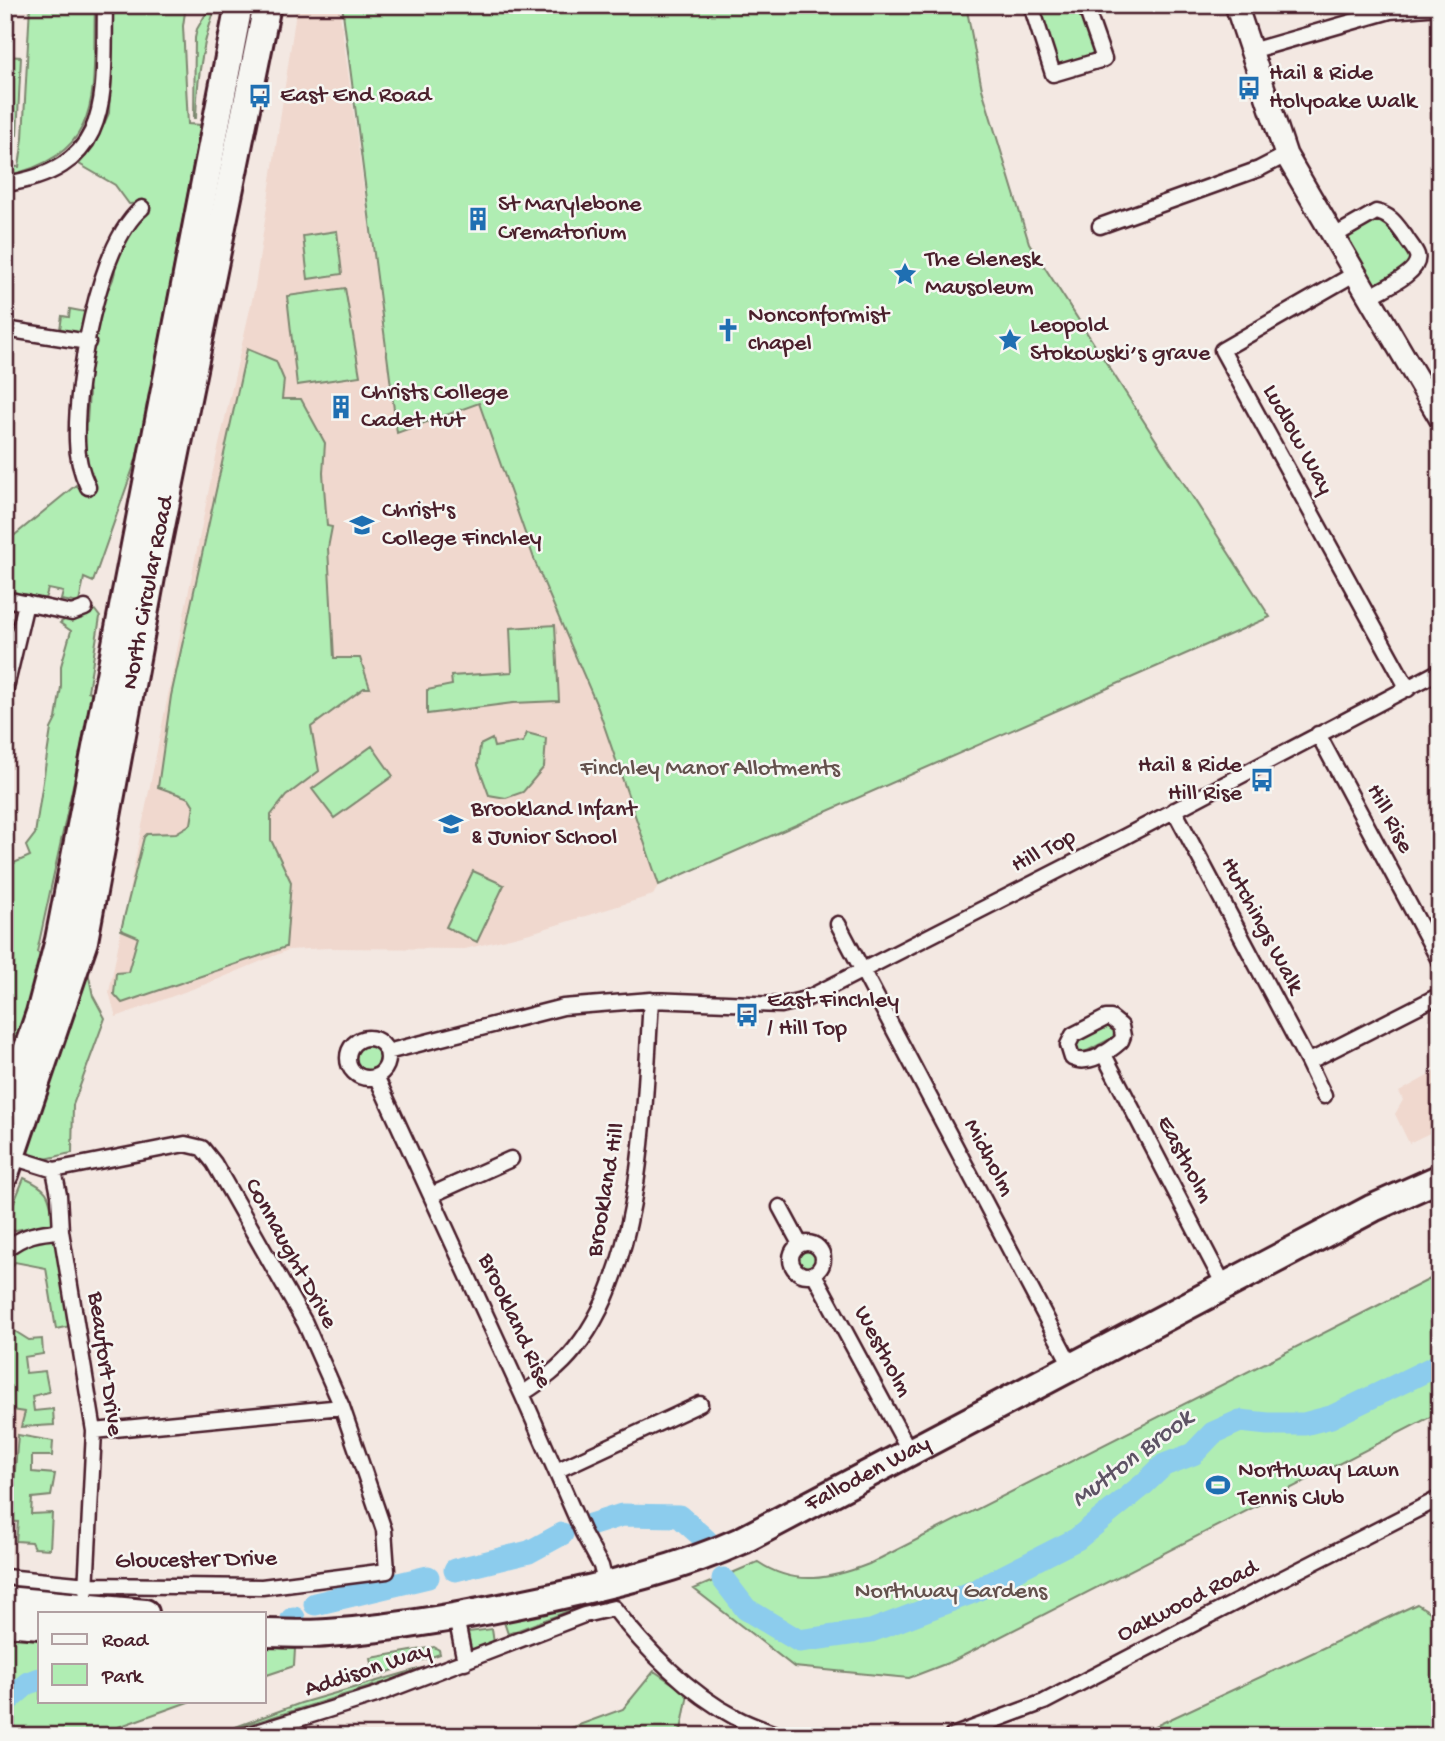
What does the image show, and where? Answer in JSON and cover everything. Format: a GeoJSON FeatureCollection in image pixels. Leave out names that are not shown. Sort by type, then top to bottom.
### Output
{"type":"FeatureCollection","features":[{"type":"Feature","properties":{"kind":"highway","name":"North Circular Road"},"geometry":{"type":"LineString","coordinates":[[5,1114],[40,1013],[59,940],[239,5]]}},
{"type":"Feature","properties":{"kind":"highway","name":"North Circular Road"},"geometry":{"type":"LineString","coordinates":[[9,1166],[84,940],[153,566],[267,5]]}},
{"type":"Feature","properties":{"kind":"highway","name":"Falloden Way"},"geometry":{"type":"LineString","coordinates":[[1373,1208],[1440,1161]]}},
{"type":"Feature","properties":{"kind":"highway","name":"Falloden Way"},"geometry":{"type":"LineString","coordinates":[[266,1633],[326,1633],[379,1629],[610,1597],[734,1545],[1373,1208],[1440,1178]]}},
{"type":"Feature","properties":{"kind":"highway"},"geometry":{"type":"LineString","coordinates":[[5,1600],[85,1602],[140,1612]]}},
{"type":"Feature","properties":{"kind":"highway"},"geometry":{"type":"LineString","coordinates":[[5,1622],[38,1625]]}},
{"type":"Feature","properties":{"kind":"highway","name":"Falloden Way"},"geometry":{"type":"LineString","coordinates":[[266,1627],[326,1633]]}},
{"type":"Feature","properties":{"kind":"street"},"geometry":{"type":"LineString","coordinates":[[5,184],[44,175],[69,163],[91,135],[103,102],[104,5]]}},
{"type":"Feature","properties":{"kind":"street"},"geometry":{"type":"LineString","coordinates":[[1031,5],[1053,74],[1104,59],[1085,5]]}},
{"type":"Feature","properties":{"kind":"street"},"geometry":{"type":"LineString","coordinates":[[1236,5],[1286,155],[1440,418]]}},
{"type":"Feature","properties":{"kind":"street"},"geometry":{"type":"LineString","coordinates":[[1251,51],[1389,8],[1440,7]]}},
{"type":"Feature","properties":{"kind":"street"},"geometry":{"type":"LineString","coordinates":[[1100,226],[1259,169],[1286,155]]}},
{"type":"Feature","properties":{"kind":"street"},"geometry":{"type":"LineString","coordinates":[[88,487],[81,471],[77,443],[77,410],[88,342],[102,278],[131,217],[142,208]]}},
{"type":"Feature","properties":{"kind":"street"},"geometry":{"type":"LineString","coordinates":[[1334,236],[1376,212],[1387,215],[1395,222],[1417,255],[1413,271],[1369,297]]}},
{"type":"Feature","properties":{"kind":"street","name":"Ludlow Way"},"geometry":{"type":"LineString","coordinates":[[1356,273],[1222,350],[1408,689]]}},
{"type":"Feature","properties":{"kind":"street"},"geometry":{"type":"LineString","coordinates":[[5,329],[88,342]]}},
{"type":"Feature","properties":{"kind":"street"},"geometry":{"type":"LineString","coordinates":[[5,599],[72,613],[85,608]]}},
{"type":"Feature","properties":{"kind":"street"},"geometry":{"type":"LineString","coordinates":[[5,692],[26,603]]}},
{"type":"Feature","properties":{"kind":"street","name":"Hill Top"},"geometry":{"type":"LineString","coordinates":[[651,1000],[781,1005],[806,999],[864,972],[1440,671]]}},
{"type":"Feature","properties":{"kind":"street","name":"Hill Rise"},"geometry":{"type":"LineString","coordinates":[[1318,734],[1440,962]]}},
{"type":"Feature","properties":{"kind":"street","name":"Hutchings Walk"},"geometry":{"type":"LineString","coordinates":[[1174,810],[1324,1096]]}},
{"type":"Feature","properties":{"kind":"street","name":"Midholm"},"geometry":{"type":"LineString","coordinates":[[838,924],[1072,1367]]}},
{"type":"Feature","properties":{"kind":"street"},"geometry":{"type":"LineString","coordinates":[[1308,1062],[1440,995]]}},
{"type":"Feature","properties":{"kind":"street"},"geometry":{"type":"LineString","coordinates":[[387,1052],[563,1007],[651,1000]]}},
{"type":"Feature","properties":{"kind":"street","name":"Brookland Hill"},"geometry":{"type":"LineString","coordinates":[[522,1394],[553,1373],[576,1348],[616,1273],[628,1223],[642,1135],[651,1000]]}},
{"type":"Feature","properties":{"kind":"street"},"geometry":{"type":"LineString","coordinates":[[370,1038],[381,1042],[387,1052],[387,1063],[376,1076],[365,1077],[354,1072],[349,1062],[350,1050],[358,1041],[370,1038]]}},
{"type":"Feature","properties":{"kind":"street","name":"Eastholm"},"geometry":{"type":"LineString","coordinates":[[1102,1054],[1225,1287]]}},
{"type":"Feature","properties":{"kind":"street","name":"Brookland Rise"},"geometry":{"type":"LineString","coordinates":[[376,1076],[600,1566],[610,1597]]}},
{"type":"Feature","properties":{"kind":"street","name":"Connaught Drive"},"geometry":{"type":"LineString","coordinates":[[9,1166],[54,1170],[186,1144],[202,1148],[214,1163],[305,1322],[342,1407],[384,1530],[387,1571]]}},
{"type":"Feature","properties":{"kind":"street"},"geometry":{"type":"LineString","coordinates":[[431,1195],[511,1159]]}},
{"type":"Feature","properties":{"kind":"street","name":"Beaufort Drive"},"geometry":{"type":"LineString","coordinates":[[54,1170],[59,1195],[61,1231],[94,1431],[85,1602]]}},
{"type":"Feature","properties":{"kind":"street","name":"Westholm"},"geometry":{"type":"LineString","coordinates":[[780,1207],[800,1244]]}},
{"type":"Feature","properties":{"kind":"street"},"geometry":{"type":"LineString","coordinates":[[5,1250],[20,1238],[40,1232],[61,1231]]}},
{"type":"Feature","properties":{"kind":"street","name":"Westholm"},"geometry":{"type":"LineString","coordinates":[[800,1244],[814,1244],[823,1255],[823,1262],[814,1274],[802,1274],[793,1266],[791,1254],[800,1244]]}},
{"type":"Feature","properties":{"kind":"street","name":"Westholm"},"geometry":{"type":"LineString","coordinates":[[814,1274],[910,1452]]}},
{"type":"Feature","properties":{"kind":"street"},"geometry":{"type":"LineString","coordinates":[[556,1471],[700,1404]]}},
{"type":"Feature","properties":{"kind":"street"},"geometry":{"type":"LineString","coordinates":[[94,1431],[342,1407]]}},
{"type":"Feature","properties":{"kind":"street","name":"Oakwood Road"},"geometry":{"type":"LineString","coordinates":[[952,1736],[1044,1702],[1440,1498]]}},
{"type":"Feature","properties":{"kind":"street","name":"Gloucester Drive"},"geometry":{"type":"LineString","coordinates":[[5,1577],[85,1602],[262,1587],[387,1571]]}},
{"type":"Feature","properties":{"kind":"street"},"geometry":{"type":"LineString","coordinates":[[610,1597],[649,1651],[696,1690],[735,1717],[781,1736]]}},
{"type":"Feature","properties":{"kind":"street","name":"Addison Way"},"geometry":{"type":"LineString","coordinates":[[244,1736],[275,1731],[465,1662],[584,1615],[610,1597]]}},
{"type":"Feature","properties":{"kind":"street","name":"Addison Way"},"geometry":{"type":"LineString","coordinates":[[456,1617],[465,1662]]}},
{"type":"Feature","properties":{"kind":"shaded area","name":"Christ's College Finchley"},"geometry":{"type":"Polygon","coordinates":[[[297,5],[339,5],[397,433],[479,403],[537,567],[598,708],[659,885],[653,895],[534,932],[465,949],[288,950],[116,1017],[109,992],[210,484],[255,287],[297,5]]]}},
{"type":"Feature","properties":{"kind":"shaded area"},"geometry":{"type":"Polygon","coordinates":[[[1440,1069],[1440,1128],[1409,1143],[1395,1114],[1403,1100],[1399,1092],[1440,1069]]]}},
{"type":"Feature","properties":{"kind":"shaded area"},"geometry":{"type":"Polygon","coordinates":[[[5,1409],[25,1412],[18,1435],[12,1506],[5,1505],[5,1409]]]}},
{"type":"Feature","properties":{"kind":"green space"},"geometry":{"type":"Polygon","coordinates":[[[30,5],[95,5],[92,90],[87,114],[78,134],[62,152],[38,166],[5,176],[5,166],[19,167],[30,5]]]}},
{"type":"Feature","properties":{"kind":"green space"},"geometry":{"type":"Polygon","coordinates":[[[113,5],[186,5],[183,26],[188,124],[201,125],[137,457],[93,582],[84,578],[79,603],[61,600],[63,592],[48,589],[45,599],[5,590],[5,543],[76,485],[85,492],[95,485],[86,473],[83,426],[87,422],[87,384],[102,297],[113,280],[114,259],[142,203],[129,204],[115,185],[79,164],[94,146],[109,113],[113,5]]]}},
{"type":"Feature","properties":{"kind":"green space"},"geometry":{"type":"Polygon","coordinates":[[[211,5],[217,5],[204,47],[194,118],[195,38],[197,29],[211,5]]]}},
{"type":"Feature","properties":{"kind":"green space","name":"Finchley Manor Allotments"},"geometry":{"type":"Polygon","coordinates":[[[342,5],[966,5],[982,89],[1029,243],[1270,617],[659,885],[598,708],[537,567],[479,403],[397,433],[342,5]]]}},
{"type":"Feature","properties":{"kind":"green space"},"geometry":{"type":"Polygon","coordinates":[[[1031,5],[1086,5],[1104,59],[1053,74],[1031,5]]]}},
{"type":"Feature","properties":{"kind":"green space"},"geometry":{"type":"Polygon","coordinates":[[[5,56],[21,57],[17,135],[5,134],[5,56]]]}},
{"type":"Feature","properties":{"kind":"green space"},"geometry":{"type":"Polygon","coordinates":[[[1375,216],[1387,220],[1412,255],[1406,269],[1375,287],[1344,234],[1375,216]]]}},
{"type":"Feature","properties":{"kind":"green space"},"geometry":{"type":"Polygon","coordinates":[[[337,231],[342,274],[308,279],[303,236],[337,231]]]}},
{"type":"Feature","properties":{"kind":"green space"},"geometry":{"type":"Polygon","coordinates":[[[345,288],[360,376],[297,385],[287,296],[345,288]]]}},
{"type":"Feature","properties":{"kind":"green space"},"geometry":{"type":"Polygon","coordinates":[[[70,309],[86,312],[82,333],[60,329],[62,316],[69,317],[70,309]]]}},
{"type":"Feature","properties":{"kind":"green space"},"geometry":{"type":"Polygon","coordinates":[[[247,349],[276,361],[284,380],[282,399],[301,399],[325,443],[323,473],[327,526],[332,527],[328,548],[334,658],[360,658],[370,688],[364,688],[311,727],[319,771],[286,796],[271,815],[271,840],[291,882],[286,947],[122,1003],[114,994],[116,973],[128,972],[138,937],[121,930],[144,837],[147,834],[176,833],[191,824],[194,806],[189,798],[158,787],[171,696],[247,349]]]}},
{"type":"Feature","properties":{"kind":"green space"},"geometry":{"type":"Polygon","coordinates":[[[94,609],[100,617],[88,691],[93,693],[37,952],[44,957],[5,1079],[5,867],[30,856],[26,846],[35,834],[51,729],[56,719],[61,687],[61,666],[71,631],[60,623],[94,609]]]}},
{"type":"Feature","properties":{"kind":"green space"},"geometry":{"type":"Polygon","coordinates":[[[555,625],[559,701],[513,703],[427,714],[427,690],[452,685],[451,676],[512,672],[510,628],[555,625]]]}},
{"type":"Feature","properties":{"kind":"green space"},"geometry":{"type":"Polygon","coordinates":[[[527,733],[546,738],[544,767],[523,792],[506,798],[489,795],[478,765],[480,745],[492,739],[494,747],[523,742],[527,733]]]}},
{"type":"Feature","properties":{"kind":"green space"},"geometry":{"type":"Polygon","coordinates":[[[372,746],[393,776],[334,818],[312,789],[372,746]]]}},
{"type":"Feature","properties":{"kind":"green space"},"geometry":{"type":"Polygon","coordinates":[[[473,871],[504,885],[477,942],[446,927],[473,871]]]}},
{"type":"Feature","properties":{"kind":"green space"},"geometry":{"type":"Polygon","coordinates":[[[87,967],[93,996],[105,1018],[73,1105],[72,1153],[37,1159],[26,1154],[25,1143],[51,1081],[87,967]]]}},
{"type":"Feature","properties":{"kind":"green space"},"geometry":{"type":"Polygon","coordinates":[[[1106,1022],[1119,1031],[1111,1045],[1108,1040],[1087,1051],[1090,1056],[1079,1057],[1073,1041],[1106,1022]]]}},
{"type":"Feature","properties":{"kind":"green space"},"geometry":{"type":"Polygon","coordinates":[[[368,1044],[378,1048],[382,1058],[378,1068],[368,1072],[358,1068],[354,1058],[358,1048],[368,1044]]]}},
{"type":"Feature","properties":{"kind":"green space"},"geometry":{"type":"Polygon","coordinates":[[[24,1178],[47,1194],[54,1223],[5,1232],[5,1224],[24,1178]]]}},
{"type":"Feature","properties":{"kind":"green space"},"geometry":{"type":"Polygon","coordinates":[[[56,1239],[70,1326],[56,1329],[46,1268],[15,1262],[5,1277],[8,1255],[18,1244],[56,1239]]]}},
{"type":"Feature","properties":{"kind":"green space"},"geometry":{"type":"Polygon","coordinates":[[[807,1247],[815,1251],[819,1259],[815,1267],[807,1271],[799,1267],[795,1259],[799,1251],[807,1247]]]}},
{"type":"Feature","properties":{"kind":"green space","name":"Northway Gardens"},"geometry":{"type":"Polygon","coordinates":[[[1440,1274],[1440,1412],[953,1661],[909,1678],[794,1667],[694,1589],[758,1562],[772,1570],[799,1578],[827,1577],[869,1564],[1440,1274]]]}},
{"type":"Feature","properties":{"kind":"green space"},"geometry":{"type":"Polygon","coordinates":[[[5,1325],[29,1340],[42,1339],[43,1354],[24,1357],[26,1373],[45,1371],[49,1392],[32,1396],[34,1411],[53,1409],[54,1425],[21,1427],[25,1412],[5,1409],[5,1357],[8,1352],[5,1351],[5,1325]]]}},
{"type":"Feature","properties":{"kind":"green space"},"geometry":{"type":"Polygon","coordinates":[[[18,1435],[53,1441],[52,1456],[32,1456],[32,1472],[55,1474],[51,1496],[32,1498],[31,1514],[52,1513],[50,1549],[34,1548],[31,1542],[16,1541],[18,1522],[5,1521],[5,1505],[12,1505],[18,1435]]]}},
{"type":"Feature","properties":{"kind":"green space"},"geometry":{"type":"Polygon","coordinates":[[[587,1604],[508,1634],[504,1622],[587,1604]]]}},
{"type":"Feature","properties":{"kind":"green space"},"geometry":{"type":"Polygon","coordinates":[[[1417,1604],[1440,1618],[1440,1736],[1134,1736],[1417,1604]]]}},
{"type":"Feature","properties":{"kind":"green space"},"geometry":{"type":"Polygon","coordinates":[[[492,1629],[494,1643],[471,1650],[468,1632],[492,1629]]]}},
{"type":"Feature","properties":{"kind":"green space"},"geometry":{"type":"Polygon","coordinates":[[[5,1630],[38,1633],[38,1702],[188,1702],[93,1736],[5,1736],[5,1630]]]}},
{"type":"Feature","properties":{"kind":"green space"},"geometry":{"type":"Polygon","coordinates":[[[266,1647],[295,1649],[294,1666],[266,1675],[266,1647]]]}},
{"type":"Feature","properties":{"kind":"green space"},"geometry":{"type":"Polygon","coordinates":[[[434,1647],[440,1654],[374,1677],[371,1658],[434,1647]]]}},
{"type":"Feature","properties":{"kind":"green space"},"geometry":{"type":"Polygon","coordinates":[[[422,1668],[405,1676],[211,1736],[301,1703],[422,1668]]]}},
{"type":"Feature","properties":{"kind":"green space"},"geometry":{"type":"Polygon","coordinates":[[[654,1671],[688,1694],[680,1736],[549,1736],[623,1709],[654,1671]]]}},
{"type":"Feature","properties":{"kind":"waterway","name":"Mutton Brook"},"geometry":{"type":"LineString","coordinates":[[723,1579],[746,1609],[799,1641],[871,1631],[973,1592],[1077,1539],[1164,1465],[1193,1454],[1213,1433],[1240,1421],[1304,1424],[1331,1417],[1440,1364]]}},
{"type":"Feature","properties":{"kind":"waterway","name":"Mutton Brook"},"geometry":{"type":"LineString","coordinates":[[590,1525],[622,1515],[679,1516],[706,1540]]}},
{"type":"Feature","properties":{"kind":"waterway","name":"Mutton Brook"},"geometry":{"type":"LineString","coordinates":[[455,1570],[529,1552],[562,1534]]}},
{"type":"Feature","properties":{"kind":"waterway","name":"Mutton Brook"},"geometry":{"type":"LineString","coordinates":[[315,1604],[428,1577]]}},
{"type":"Feature","properties":{"kind":"waterway","name":"Mutton Brook"},"geometry":{"type":"LineString","coordinates":[[5,1703],[28,1683],[38,1680]]}},
{"type":"Feature","properties":{"kind":"place","name":"Hail & Ride Holyoake Walk"},"geometry":{"type":"Point","coordinates":[1249,88]}},
{"type":"Feature","properties":{"kind":"place","name":"East End Road"},"geometry":{"type":"Point","coordinates":[260,96]}},
{"type":"Feature","properties":{"kind":"place","name":"St Marylebone Crematorium"},"geometry":{"type":"Point","coordinates":[478,219]}},
{"type":"Feature","properties":{"kind":"place","name":"The Glenesk Mausoleum"},"geometry":{"type":"Point","coordinates":[905,274]}},
{"type":"Feature","properties":{"kind":"place","name":"Nonconformist chapel"},"geometry":{"type":"Point","coordinates":[728,330]}},
{"type":"Feature","properties":{"kind":"place","name":"Leopold Stokowski’s grave"},"geometry":{"type":"Point","coordinates":[1010,340]}},
{"type":"Feature","properties":{"kind":"place","name":"Christs College Cadet Hut"},"geometry":{"type":"Point","coordinates":[341,407]}},
{"type":"Feature","properties":{"kind":"place","name":"Christ's College Finchley"},"geometry":{"type":"Point","coordinates":[362,525]}},
{"type":"Feature","properties":{"kind":"place","name":"Hail & Ride Hill Rise"},"geometry":{"type":"Point","coordinates":[1262,780]}},
{"type":"Feature","properties":{"kind":"place","name":"Brookland Infant & Junior School"},"geometry":{"type":"Point","coordinates":[451,824]}},
{"type":"Feature","properties":{"kind":"place","name":"East Finchley / Hill Top"},"geometry":{"type":"Point","coordinates":[747,1015]}},
{"type":"Feature","properties":{"kind":"place","name":"Northway Lawn Tennis Club"},"geometry":{"type":"Point","coordinates":[1218,1485]}}]}
